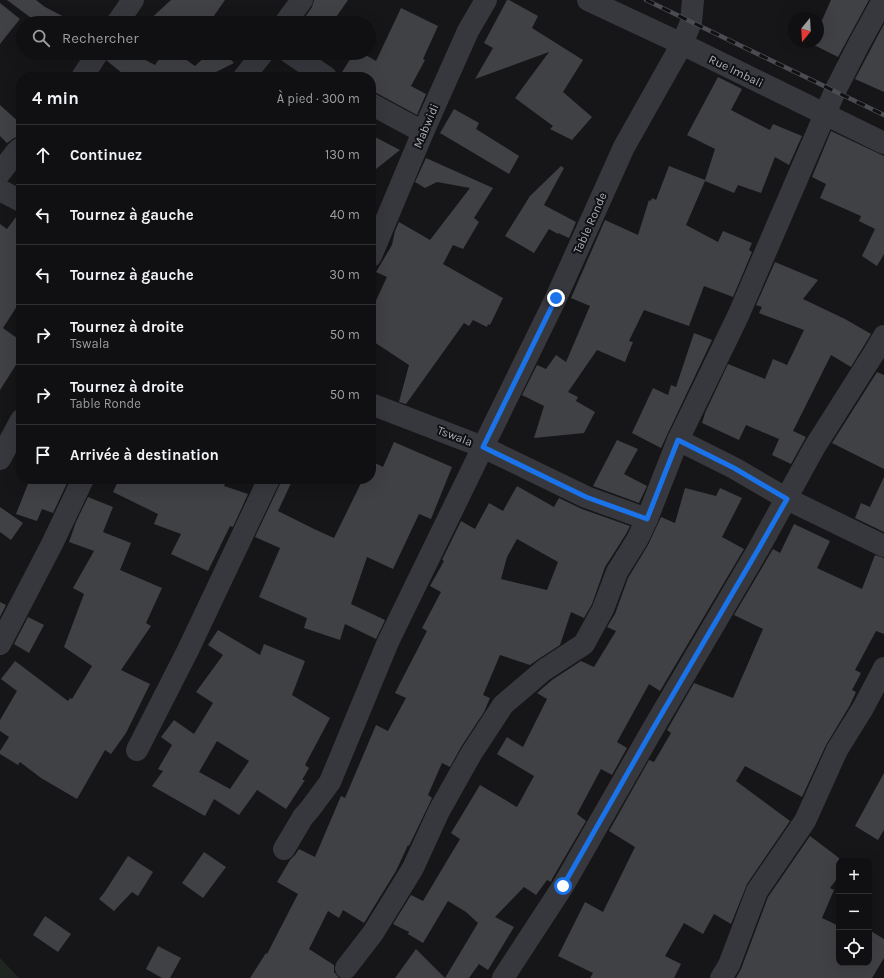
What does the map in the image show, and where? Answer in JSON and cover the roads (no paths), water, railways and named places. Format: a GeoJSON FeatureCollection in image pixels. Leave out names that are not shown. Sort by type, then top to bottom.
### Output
{"type":"FeatureCollection","features":[{"type":"Feature","properties":{"kind":"street"},"geometry":{"type":"LineString","coordinates":[[122,16],[133,0]]}},
{"type":"Feature","properties":{"kind":"street"},"geometry":{"type":"LineString","coordinates":[[290,16],[302,0]]}},
{"type":"Feature","properties":{"kind":"street","name":"Mabwidi"},"geometry":{"type":"LineString","coordinates":[[376,244],[423,132],[468,31],[486,0]]}},
{"type":"Feature","properties":{"kind":"street","name":"Rue Imbali"},"geometry":{"type":"LineString","coordinates":[[588,0],[682,44],[884,143]]}},
{"type":"Feature","properties":{"kind":"street","name":"Table Ronde"},"geometry":{"type":"LineString","coordinates":[[284,850],[303,817],[330,782],[388,642],[556,298],[624,147],[682,44],[691,22],[693,0]]}},
{"type":"Feature","properties":{"kind":"street"},"geometry":{"type":"LineString","coordinates":[[346,968],[373,932],[413,868],[439,812],[471,754],[503,705],[544,670],[584,644],[603,609],[617,572],[637,540],[647,519],[678,440],[738,316],[824,114],[883,0]]}},
{"type":"Feature","properties":{"kind":"street"},"geometry":{"type":"LineString","coordinates":[[85,72],[93,60]]}},
{"type":"Feature","properties":{"kind":"street"},"geometry":{"type":"LineString","coordinates":[[248,72],[257,60]]}},
{"type":"Feature","properties":{"kind":"street"},"geometry":{"type":"LineString","coordinates":[[300,60],[318,72]]}},
{"type":"Feature","properties":{"kind":"street"},"geometry":{"type":"LineString","coordinates":[[376,107],[423,132]]}},
{"type":"Feature","properties":{"kind":"street"},"geometry":{"type":"LineString","coordinates":[[0,172],[16,152]]}},
{"type":"Feature","properties":{"kind":"street"},"geometry":{"type":"LineString","coordinates":[[0,190],[16,198]]}},
{"type":"Feature","properties":{"kind":"street"},"geometry":{"type":"LineString","coordinates":[[503,978],[563,886],[759,548],[814,448],[884,336]]}},
{"type":"Feature","properties":{"kind":"street","name":"Tswala"},"geometry":{"type":"LineString","coordinates":[[376,406],[483,447],[586,497],[647,519]]}},
{"type":"Feature","properties":{"kind":"street"},"geometry":{"type":"LineString","coordinates":[[0,459],[16,429]]}},
{"type":"Feature","properties":{"kind":"street"},"geometry":{"type":"LineString","coordinates":[[678,440],[734,468],[787,499],[884,546]]}},
{"type":"Feature","properties":{"kind":"street"},"geometry":{"type":"LineString","coordinates":[[0,644],[52,544],[81,484]]}},
{"type":"Feature","properties":{"kind":"street"},"geometry":{"type":"LineString","coordinates":[[136,750],[188,650],[267,484]]}},
{"type":"Feature","properties":{"kind":"street"},"geometry":{"type":"LineString","coordinates":[[721,978],[729,965],[758,891],[805,821],[837,750],[863,708],[884,668]]}},
{"type":"Feature","properties":{"kind":"railway"},"geometry":{"type":"LineString","coordinates":[[646,0],[884,115]]}}]}
